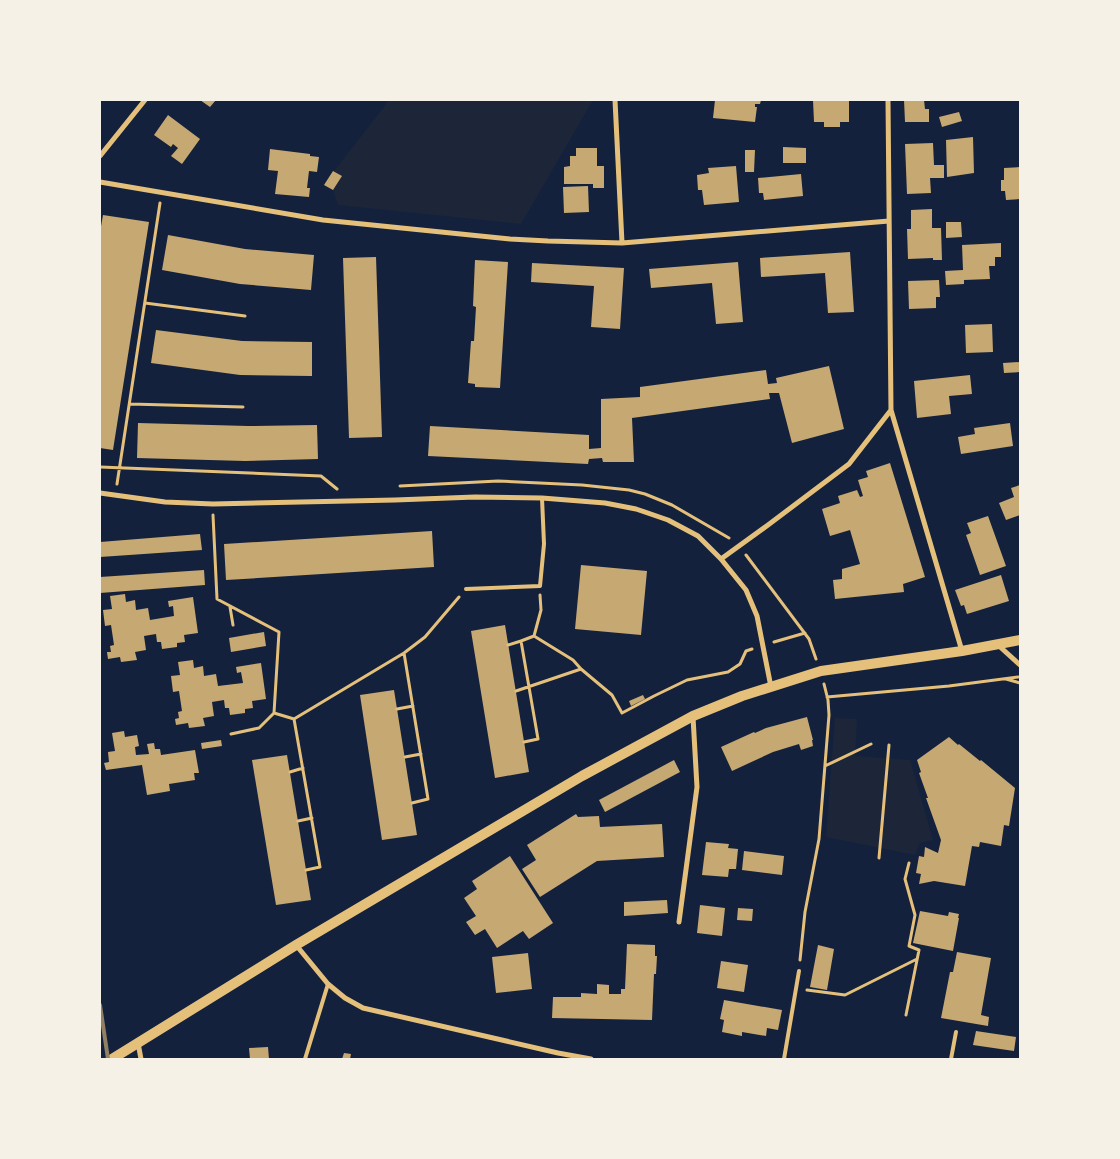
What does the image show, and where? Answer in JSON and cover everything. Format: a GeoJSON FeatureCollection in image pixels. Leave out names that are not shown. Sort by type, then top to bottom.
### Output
{"type":"FeatureCollection","features":[{"type":"Feature","properties":{"kind":"main road"},"geometry":{"type":"LineString","coordinates":[[112,1059],[296,945],[582,776],[693,716],[742,696],[821,671],[962,651],[1020,640]]}},
{"type":"Feature","properties":{"kind":"street"},"geometry":{"type":"LineString","coordinates":[[100,156],[145,100]]}},
{"type":"Feature","properties":{"kind":"street"},"geometry":{"type":"LineString","coordinates":[[615,100],[622,243]]}},
{"type":"Feature","properties":{"kind":"street"},"geometry":{"type":"LineString","coordinates":[[888,100],[891,410],[962,651]]}},
{"type":"Feature","properties":{"kind":"street"},"geometry":{"type":"LineString","coordinates":[[100,182],[323,220],[510,239],[622,243],[889,221]]}},
{"type":"Feature","properties":{"kind":"street"},"geometry":{"type":"LineString","coordinates":[[721,559],[849,464],[891,410]]}},
{"type":"Feature","properties":{"kind":"street"},"geometry":{"type":"LineString","coordinates":[[100,493],[165,502],[213,504],[475,497],[542,498],[605,503],[636,509],[668,520],[698,536],[721,559],[746,590],[757,616],[771,687]]}},
{"type":"Feature","properties":{"kind":"street"},"geometry":{"type":"LineString","coordinates":[[998,644],[1020,665]]}},
{"type":"Feature","properties":{"kind":"street"},"geometry":{"type":"LineString","coordinates":[[679,922],[697,786],[693,716]]}},
{"type":"Feature","properties":{"kind":"street"},"geometry":{"type":"LineString","coordinates":[[296,945],[328,984],[345,998],[363,1008],[591,1059]]}},
{"type":"Feature","properties":{"kind":"street"},"geometry":{"type":"LineString","coordinates":[[138,1043],[141,1059]]}},
{"type":"Feature","properties":{"kind":"lane"},"geometry":{"type":"LineString","coordinates":[[466,589],[540,586],[544,544],[542,498]]}},
{"type":"Feature","properties":{"kind":"lane"},"geometry":{"type":"LineString","coordinates":[[784,1059],[799,971]]}},
{"type":"Feature","properties":{"kind":"lane"},"geometry":{"type":"LineString","coordinates":[[305,1059],[328,984]]}},
{"type":"Feature","properties":{"kind":"lane"},"geometry":{"type":"LineString","coordinates":[[951,1059],[956,1032]]}},
{"type":"Feature","properties":{"kind":"path"},"geometry":{"type":"LineString","coordinates":[[116,495],[162,193]]}},
{"type":"Feature","properties":{"kind":"path"},"geometry":{"type":"LineString","coordinates":[[145,303],[245,316]]}},
{"type":"Feature","properties":{"kind":"path"},"geometry":{"type":"LineString","coordinates":[[130,404],[243,407]]}},
{"type":"Feature","properties":{"kind":"path"},"geometry":{"type":"LineString","coordinates":[[213,504],[216,599],[279,632],[274,713],[258,728],[231,734]]}},
{"type":"Feature","properties":{"kind":"path"},"geometry":{"type":"LineString","coordinates":[[739,546],[809,639],[821,671]]}},
{"type":"Feature","properties":{"kind":"path"},"geometry":{"type":"LineString","coordinates":[[534,636],[541,610],[540,586]]}},
{"type":"Feature","properties":{"kind":"path"},"geometry":{"type":"LineString","coordinates":[[274,713],[294,719],[404,653],[425,637],[466,589]]}},
{"type":"Feature","properties":{"kind":"path"},"geometry":{"type":"LineString","coordinates":[[230,606],[233,625]]}},
{"type":"Feature","properties":{"kind":"path"},"geometry":{"type":"LineString","coordinates":[[534,636],[573,660],[612,695],[622,712],[687,680],[728,672],[740,664],[746,651],[805,633]]}},
{"type":"Feature","properties":{"kind":"path"},"geometry":{"type":"LineString","coordinates":[[508,645],[534,636]]}},
{"type":"Feature","properties":{"kind":"path"},"geometry":{"type":"LineString","coordinates":[[521,641],[538,739],[524,742]]}},
{"type":"Feature","properties":{"kind":"path"},"geometry":{"type":"LineString","coordinates":[[404,653],[428,799],[412,803]]}},
{"type":"Feature","properties":{"kind":"path"},"geometry":{"type":"LineString","coordinates":[[516,692],[581,669]]}},
{"type":"Feature","properties":{"kind":"path"},"geometry":{"type":"LineString","coordinates":[[799,971],[805,912],[819,839],[829,715],[827,697],[949,686],[1020,676]]}},
{"type":"Feature","properties":{"kind":"path"},"geometry":{"type":"LineString","coordinates":[[1003,679],[1020,682]]}},
{"type":"Feature","properties":{"kind":"path"},"geometry":{"type":"LineString","coordinates":[[397,709],[413,706]]}},
{"type":"Feature","properties":{"kind":"path"},"geometry":{"type":"LineString","coordinates":[[294,719],[320,867],[306,870]]}},
{"type":"Feature","properties":{"kind":"path"},"geometry":{"type":"LineString","coordinates":[[825,766],[872,744]]}},
{"type":"Feature","properties":{"kind":"path"},"geometry":{"type":"LineString","coordinates":[[879,858],[889,745]]}},
{"type":"Feature","properties":{"kind":"path"},"geometry":{"type":"LineString","coordinates":[[404,757],[421,754]]}},
{"type":"Feature","properties":{"kind":"path"},"geometry":{"type":"LineString","coordinates":[[290,772],[303,768]]}},
{"type":"Feature","properties":{"kind":"path"},"geometry":{"type":"LineString","coordinates":[[298,821],[312,818]]}},
{"type":"Feature","properties":{"kind":"path"},"geometry":{"type":"LineString","coordinates":[[906,1014],[919,950],[908,946],[915,915],[905,879],[909,863]]}},
{"type":"Feature","properties":{"kind":"path"},"geometry":{"type":"LineString","coordinates":[[796,988],[845,995],[917,959]]}},
{"type":"Feature","properties":{"kind":"shaded area"},"geometry":{"type":"Polygon","coordinates":[[[388,100],[593,100],[521,224],[338,205],[333,190],[342,176],[334,171],[388,100]]]}},
{"type":"Feature","properties":{"kind":"shaded area"},"geometry":{"type":"Polygon","coordinates":[[[835,718],[857,719],[855,756],[910,760],[933,840],[920,843],[915,855],[826,837],[835,718]]]}},
{"type":"Feature","properties":{"kind":"building"},"geometry":{"type":"Polygon","coordinates":[[[200,100],[216,100],[210,107],[200,100]]]}},
{"type":"Feature","properties":{"kind":"building"},"geometry":{"type":"Polygon","coordinates":[[[715,100],[761,100],[760,104],[755,104],[755,107],[757,107],[755,122],[713,118],[715,100]]]}},
{"type":"Feature","properties":{"kind":"building"},"geometry":{"type":"Polygon","coordinates":[[[813,100],[849,100],[849,122],[840,122],[840,127],[824,127],[824,122],[814,122],[813,100]]]}},
{"type":"Feature","properties":{"kind":"building"},"geometry":{"type":"Polygon","coordinates":[[[904,100],[924,100],[925,109],[929,109],[929,122],[905,122],[904,100]]]}},
{"type":"Feature","properties":{"kind":"building"},"geometry":{"type":"Polygon","coordinates":[[[959,112],[962,121],[942,127],[939,117],[959,112]]]}},
{"type":"Feature","properties":{"kind":"building"},"geometry":{"type":"Polygon","coordinates":[[[168,115],[200,139],[182,164],[171,156],[178,148],[173,144],[171,147],[154,135],[168,115]]]}},
{"type":"Feature","properties":{"kind":"building"},"geometry":{"type":"Polygon","coordinates":[[[973,137],[974,173],[947,177],[946,140],[973,137]]]}},
{"type":"Feature","properties":{"kind":"building"},"geometry":{"type":"Polygon","coordinates":[[[933,143],[934,165],[944,165],[944,178],[930,178],[931,193],[907,194],[905,144],[933,143]]]}},
{"type":"Feature","properties":{"kind":"building"},"geometry":{"type":"Polygon","coordinates":[[[783,147],[806,148],[806,163],[783,163],[783,147]]]}},
{"type":"Feature","properties":{"kind":"building"},"geometry":{"type":"Polygon","coordinates":[[[576,148],[597,148],[597,166],[604,166],[604,188],[593,188],[593,184],[564,184],[564,167],[570,166],[570,156],[576,156],[576,148]]]}},
{"type":"Feature","properties":{"kind":"building"},"geometry":{"type":"Polygon","coordinates":[[[270,149],[310,154],[310,156],[319,157],[317,172],[309,171],[307,188],[310,188],[309,197],[275,194],[278,171],[268,170],[270,149]]]}},
{"type":"Feature","properties":{"kind":"building"},"geometry":{"type":"Polygon","coordinates":[[[745,150],[755,150],[754,172],[745,172],[745,150]]]}},
{"type":"Feature","properties":{"kind":"building"},"geometry":{"type":"Polygon","coordinates":[[[736,166],[739,202],[704,205],[702,190],[698,190],[697,175],[709,173],[708,168],[736,166]]]}},
{"type":"Feature","properties":{"kind":"building"},"geometry":{"type":"Polygon","coordinates":[[[1020,167],[1020,199],[1006,200],[1005,191],[1001,191],[1001,180],[1004,180],[1004,168],[1020,167]]]}},
{"type":"Feature","properties":{"kind":"building"},"geometry":{"type":"Polygon","coordinates":[[[333,171],[342,176],[333,190],[324,185],[333,171]]]}},
{"type":"Feature","properties":{"kind":"building"},"geometry":{"type":"Polygon","coordinates":[[[801,174],[803,196],[764,200],[763,193],[759,193],[758,178],[801,174]]]}},
{"type":"Feature","properties":{"kind":"building"},"geometry":{"type":"Polygon","coordinates":[[[588,186],[589,212],[564,213],[563,187],[588,186]]]}},
{"type":"Feature","properties":{"kind":"building"},"geometry":{"type":"Polygon","coordinates":[[[932,209],[932,228],[941,228],[942,260],[933,260],[933,258],[908,259],[907,229],[911,229],[911,210],[932,209]]]}},
{"type":"Feature","properties":{"kind":"building"},"geometry":{"type":"Polygon","coordinates":[[[103,215],[149,222],[113,450],[100,448],[100,232],[103,215]]]}},
{"type":"Feature","properties":{"kind":"building"},"geometry":{"type":"Polygon","coordinates":[[[946,222],[961,222],[962,237],[946,238],[946,222]]]}},
{"type":"Feature","properties":{"kind":"building"},"geometry":{"type":"Polygon","coordinates":[[[168,235],[245,249],[314,255],[311,290],[240,284],[162,270],[168,235]]]}},
{"type":"Feature","properties":{"kind":"building"},"geometry":{"type":"Polygon","coordinates":[[[1001,243],[1001,257],[995,257],[995,266],[989,266],[990,279],[964,280],[964,284],[946,285],[945,271],[963,270],[962,245],[1001,243]]]}},
{"type":"Feature","properties":{"kind":"building"},"geometry":{"type":"Polygon","coordinates":[[[850,252],[854,312],[828,313],[825,273],[761,277],[760,258],[850,252]]]}},
{"type":"Feature","properties":{"kind":"building"},"geometry":{"type":"Polygon","coordinates":[[[376,257],[382,437],[349,438],[343,258],[376,257]]]}},
{"type":"Feature","properties":{"kind":"building"},"geometry":{"type":"Polygon","coordinates":[[[475,260],[508,262],[500,388],[475,387],[475,384],[468,383],[471,341],[474,341],[476,307],[473,306],[475,260]]]}},
{"type":"Feature","properties":{"kind":"building"},"geometry":{"type":"Polygon","coordinates":[[[738,262],[743,322],[716,324],[712,283],[651,288],[649,269],[738,262]]]}},
{"type":"Feature","properties":{"kind":"building"},"geometry":{"type":"Polygon","coordinates":[[[532,263],[624,268],[620,329],[591,327],[594,286],[531,282],[532,263]]]}},
{"type":"Feature","properties":{"kind":"building"},"geometry":{"type":"Polygon","coordinates":[[[939,280],[940,297],[936,297],[936,308],[909,309],[908,281],[939,280]]]}},
{"type":"Feature","properties":{"kind":"building"},"geometry":{"type":"Polygon","coordinates":[[[992,324],[993,352],[966,353],[965,325],[992,324]]]}},
{"type":"Feature","properties":{"kind":"building"},"geometry":{"type":"Polygon","coordinates":[[[156,330],[242,341],[312,342],[312,376],[240,375],[151,363],[156,330]]]}},
{"type":"Feature","properties":{"kind":"building"},"geometry":{"type":"Polygon","coordinates":[[[1020,362],[1020,372],[1004,373],[1003,363],[1020,362]]]}},
{"type":"Feature","properties":{"kind":"building"},"geometry":{"type":"Polygon","coordinates":[[[829,366],[844,429],[792,443],[779,393],[769,393],[770,399],[632,418],[634,462],[603,462],[602,458],[589,459],[588,464],[428,456],[430,426],[589,435],[589,449],[601,448],[601,399],[640,397],[640,387],[766,370],[768,384],[777,383],[776,378],[829,366]]]}},
{"type":"Feature","properties":{"kind":"building"},"geometry":{"type":"Polygon","coordinates":[[[970,375],[972,394],[949,396],[951,414],[917,418],[914,381],[970,375]]]}},
{"type":"Feature","properties":{"kind":"building"},"geometry":{"type":"Polygon","coordinates":[[[138,423],[248,426],[317,425],[318,459],[245,461],[137,458],[138,423]]]}},
{"type":"Feature","properties":{"kind":"building"},"geometry":{"type":"Polygon","coordinates":[[[1010,423],[1013,446],[961,454],[958,437],[975,434],[974,428],[1010,423]]]}},
{"type":"Feature","properties":{"kind":"building"},"geometry":{"type":"Polygon","coordinates":[[[890,463],[925,577],[903,584],[904,592],[835,599],[833,580],[842,579],[842,569],[860,564],[850,530],[830,536],[822,509],[840,503],[838,496],[857,490],[860,497],[863,496],[858,480],[868,477],[866,471],[890,463]]]}},
{"type":"Feature","properties":{"kind":"building"},"geometry":{"type":"Polygon","coordinates":[[[1020,485],[1020,515],[1006,520],[999,503],[1014,497],[1011,488],[1020,485]]]}},
{"type":"Feature","properties":{"kind":"building"},"geometry":{"type":"Polygon","coordinates":[[[988,516],[1006,566],[980,575],[966,535],[971,533],[967,523],[988,516]]]}},
{"type":"Feature","properties":{"kind":"building"},"geometry":{"type":"Polygon","coordinates":[[[432,531],[434,567],[226,580],[224,544],[432,531]]]}},
{"type":"Feature","properties":{"kind":"building"},"geometry":{"type":"Polygon","coordinates":[[[200,534],[202,550],[100,557],[100,542],[200,534]]]}},
{"type":"Feature","properties":{"kind":"building"},"geometry":{"type":"Polygon","coordinates":[[[581,565],[647,571],[641,635],[575,629],[581,565]]]}},
{"type":"Feature","properties":{"kind":"building"},"geometry":{"type":"Polygon","coordinates":[[[204,570],[205,585],[100,593],[100,577],[204,570]]]}},
{"type":"Feature","properties":{"kind":"building"},"geometry":{"type":"Polygon","coordinates":[[[1001,575],[1009,601],[967,614],[964,605],[961,606],[955,590],[1001,575]]]}},
{"type":"Feature","properties":{"kind":"building"},"geometry":{"type":"Polygon","coordinates":[[[125,594],[126,602],[135,600],[136,610],[148,608],[150,620],[174,616],[173,606],[169,607],[168,601],[193,597],[198,633],[184,635],[185,642],[177,643],[177,647],[162,649],[161,642],[157,642],[156,634],[144,636],[146,650],[135,652],[137,660],[121,662],[120,657],[108,659],[107,652],[111,652],[110,646],[114,645],[111,625],[105,626],[103,610],[112,609],[110,596],[125,594]]]}},
{"type":"Feature","properties":{"kind":"building"},"geometry":{"type":"Polygon","coordinates":[[[505,625],[529,772],[495,778],[471,631],[505,625]]]}},
{"type":"Feature","properties":{"kind":"building"},"geometry":{"type":"Polygon","coordinates":[[[264,632],[266,646],[231,652],[229,638],[264,632]]]}},
{"type":"Feature","properties":{"kind":"building"},"geometry":{"type":"Polygon","coordinates":[[[193,660],[194,668],[203,666],[204,676],[216,674],[218,686],[243,683],[241,672],[237,673],[236,667],[261,663],[266,699],[252,701],[253,708],[245,709],[245,713],[230,715],[229,708],[225,708],[224,700],[212,702],[214,716],[203,718],[205,726],[189,728],[188,723],[176,725],[175,719],[179,718],[178,712],[182,711],[179,691],[173,692],[171,676],[180,675],[178,662],[193,660]]]}},
{"type":"Feature","properties":{"kind":"building"},"geometry":{"type":"Polygon","coordinates":[[[394,690],[417,835],[382,840],[360,695],[394,690]]]}},
{"type":"Feature","properties":{"kind":"building"},"geometry":{"type":"Polygon","coordinates":[[[643,695],[645,699],[631,706],[629,701],[643,695]]]}},
{"type":"Feature","properties":{"kind":"building"},"geometry":{"type":"Polygon","coordinates":[[[807,717],[813,746],[801,750],[799,744],[773,752],[732,771],[721,747],[754,732],[807,717]]]}},
{"type":"Feature","properties":{"kind":"building"},"geometry":{"type":"Polygon","coordinates":[[[124,731],[125,737],[137,735],[139,746],[135,747],[136,755],[149,754],[147,744],[154,743],[155,749],[160,749],[161,755],[195,750],[199,773],[194,773],[195,780],[169,784],[170,791],[147,795],[142,765],[106,770],[104,763],[109,762],[108,752],[115,751],[112,733],[124,731]]]}},
{"type":"Feature","properties":{"kind":"building"},"geometry":{"type":"Polygon","coordinates":[[[949,737],[1015,788],[1009,826],[1004,825],[1001,846],[980,842],[979,847],[972,846],[965,886],[934,881],[919,884],[921,874],[916,873],[919,856],[924,857],[925,847],[938,853],[941,840],[926,798],[928,798],[919,773],[921,772],[917,760],[949,737]]]}},
{"type":"Feature","properties":{"kind":"building"},"geometry":{"type":"Polygon","coordinates":[[[221,740],[222,746],[202,749],[201,743],[221,740]]]}},
{"type":"Feature","properties":{"kind":"building"},"geometry":{"type":"Polygon","coordinates":[[[287,755],[311,900],[276,905],[252,760],[287,755]]]}},
{"type":"Feature","properties":{"kind":"building"},"geometry":{"type":"Polygon","coordinates":[[[674,760],[680,772],[605,812],[599,800],[674,760]]]}},
{"type":"Feature","properties":{"kind":"building"},"geometry":{"type":"Polygon","coordinates":[[[576,814],[578,817],[599,816],[600,827],[662,824],[664,857],[597,861],[540,897],[522,869],[536,860],[527,845],[576,814]]]}},
{"type":"Feature","properties":{"kind":"building"},"geometry":{"type":"Polygon","coordinates":[[[706,842],[729,844],[728,848],[738,849],[736,869],[729,869],[728,877],[702,875],[706,842]]]}},
{"type":"Feature","properties":{"kind":"building"},"geometry":{"type":"Polygon","coordinates":[[[744,851],[784,856],[782,875],[742,870],[744,851]]]}},
{"type":"Feature","properties":{"kind":"building"},"geometry":{"type":"Polygon","coordinates":[[[510,856],[553,923],[529,939],[523,931],[497,948],[485,929],[475,935],[466,922],[476,916],[464,898],[477,889],[472,881],[510,856]]]}},
{"type":"Feature","properties":{"kind":"building"},"geometry":{"type":"Polygon","coordinates":[[[667,900],[668,913],[624,916],[624,902],[667,900]]]}},
{"type":"Feature","properties":{"kind":"building"},"geometry":{"type":"Polygon","coordinates":[[[700,905],[725,908],[722,936],[697,933],[700,905]]]}},
{"type":"Feature","properties":{"kind":"building"},"geometry":{"type":"Polygon","coordinates":[[[738,908],[753,909],[752,921],[737,920],[738,908]]]}},
{"type":"Feature","properties":{"kind":"building"},"geometry":{"type":"Polygon","coordinates":[[[920,911],[948,916],[949,912],[959,914],[953,951],[913,943],[920,911]]]}},
{"type":"Feature","properties":{"kind":"building"},"geometry":{"type":"Polygon","coordinates":[[[627,944],[655,945],[655,956],[657,956],[656,974],[654,974],[652,1020],[552,1018],[553,997],[581,997],[581,993],[597,994],[597,984],[609,985],[609,994],[621,994],[621,989],[625,989],[627,944]]]}},
{"type":"Feature","properties":{"kind":"building"},"geometry":{"type":"Polygon","coordinates":[[[818,945],[834,949],[827,990],[810,987],[818,945]]]}},
{"type":"Feature","properties":{"kind":"building"},"geometry":{"type":"Polygon","coordinates":[[[957,952],[991,958],[981,1015],[989,1017],[988,1026],[941,1018],[950,972],[953,972],[957,952]]]}},
{"type":"Feature","properties":{"kind":"building"},"geometry":{"type":"Polygon","coordinates":[[[528,953],[532,989],[496,993],[492,957],[528,953]]]}},
{"type":"Feature","properties":{"kind":"building"},"geometry":{"type":"Polygon","coordinates":[[[721,961],[748,965],[744,992],[717,988],[721,961]]]}},
{"type":"Feature","properties":{"kind":"building"},"geometry":{"type":"Polygon","coordinates":[[[724,1000],[782,1010],[778,1030],[767,1028],[766,1036],[742,1032],[742,1036],[722,1032],[724,1020],[720,1019],[724,1000]]]}},
{"type":"Feature","properties":{"kind":"building"},"geometry":{"type":"Polygon","coordinates":[[[976,1031],[1016,1037],[1014,1051],[973,1045],[976,1031]]]}},
{"type":"Feature","properties":{"kind":"building"},"geometry":{"type":"Polygon","coordinates":[[[268,1047],[269,1059],[250,1059],[249,1048],[268,1047]]]}},
{"type":"Feature","properties":{"kind":"building"},"geometry":{"type":"Polygon","coordinates":[[[344,1053],[351,1054],[350,1059],[342,1059],[344,1053]]]}},
{"type":"Feature","properties":{"kind":"railway"},"geometry":{"type":"LineString","coordinates":[[100,1005],[108,1059]]}}]}
